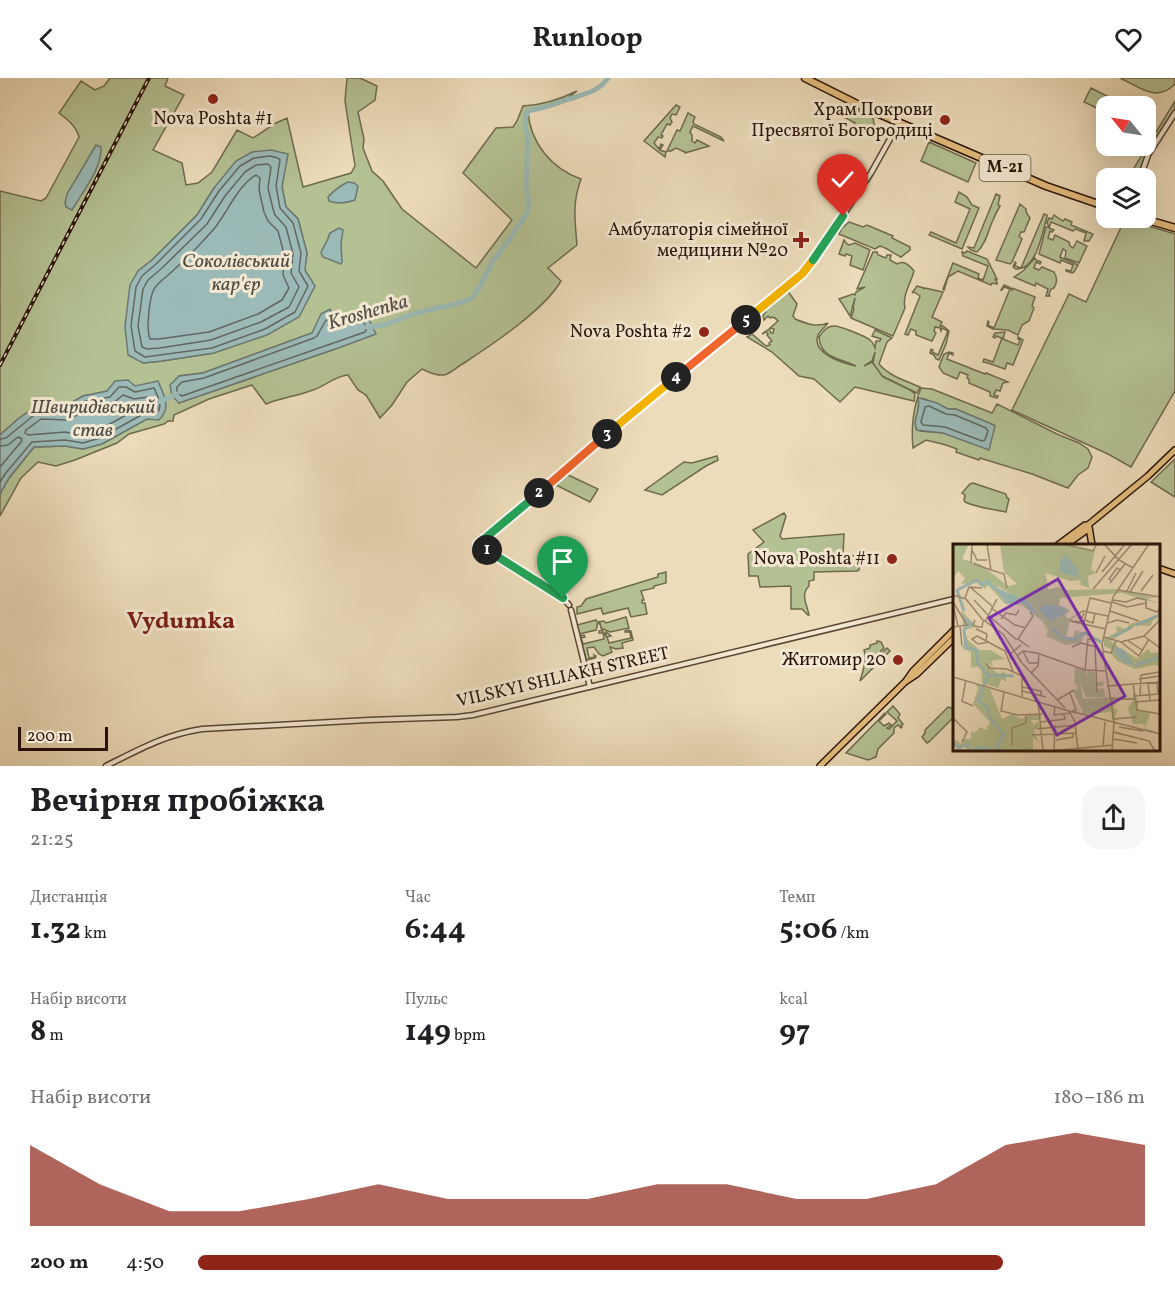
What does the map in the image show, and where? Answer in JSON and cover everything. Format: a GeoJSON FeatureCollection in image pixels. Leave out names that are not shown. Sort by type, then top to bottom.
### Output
{"type":"FeatureCollection","features":[{"type":"Feature","properties":{"kind":"highway","name":"М-21"},"geometry":{"type":"LineString","coordinates":[[806,78],[899,123],[1044,185],[1096,203]]}},
{"type":"Feature","properties":{"kind":"highway"},"geometry":{"type":"LineString","coordinates":[[1156,222],[1175,228]]}},
{"type":"Feature","properties":{"kind":"main road"},"geometry":{"type":"LineString","coordinates":[[1061,544],[1088,525],[1148,476],[1175,450]]}},
{"type":"Feature","properties":{"kind":"main road"},"geometry":{"type":"LineString","coordinates":[[1069,544],[1088,529],[1088,525]]}},
{"type":"Feature","properties":{"kind":"main road"},"geometry":{"type":"LineString","coordinates":[[1088,525],[1092,544]]}},
{"type":"Feature","properties":{"kind":"main road"},"geometry":{"type":"LineString","coordinates":[[1160,570],[1175,575]]}},
{"type":"Feature","properties":{"kind":"main road"},"geometry":{"type":"LineString","coordinates":[[820,766],[953,631]]}},
{"type":"Feature","properties":{"kind":"main road"},"geometry":{"type":"LineString","coordinates":[[905,682],[917,675],[953,639]]}},
{"type":"Feature","properties":{"kind":"street"},"geometry":{"type":"LineString","coordinates":[[1143,168],[1146,159],[1175,113]]}},
{"type":"Feature","properties":{"kind":"street"},"geometry":{"type":"LineString","coordinates":[[590,687],[570,608],[563,598],[478,544],[808,268],[871,173],[899,123]]}},
{"type":"Feature","properties":{"kind":"street","name":"VILSKYI SHLIAKH STREET"},"geometry":{"type":"LineString","coordinates":[[106,766],[164,738],[192,730],[464,716],[953,599]]}},
{"type":"Feature","properties":{"kind":"green space"},"geometry":{"type":"Polygon","coordinates":[[[110,78],[168,78],[165,86],[184,95],[153,150],[182,163],[186,185],[198,183],[212,172],[237,130],[253,138],[287,118],[303,187],[351,173],[355,166],[345,101],[347,78],[360,78],[377,86],[375,100],[358,112],[364,139],[363,148],[372,171],[383,181],[402,209],[476,268],[512,220],[463,173],[496,128],[513,127],[523,106],[550,102],[577,91],[559,103],[528,111],[533,134],[544,153],[561,169],[581,179],[575,204],[577,245],[548,268],[561,281],[530,315],[449,373],[438,375],[422,369],[407,382],[392,405],[380,418],[366,395],[358,390],[348,375],[313,390],[266,404],[252,385],[209,399],[174,415],[173,421],[129,434],[117,443],[75,460],[56,466],[38,462],[21,478],[0,516],[0,494],[9,478],[34,447],[65,446],[83,449],[102,444],[147,419],[135,386],[83,396],[64,407],[38,405],[0,435],[0,191],[41,201],[46,198],[79,137],[74,126],[59,113],[81,81],[95,90],[104,86],[110,78]],[[282,187],[214,188],[197,215],[138,271],[143,363],[214,353],[304,270],[307,253],[298,219],[286,207],[282,187]],[[330,310],[312,333],[203,373],[179,376],[179,403],[341,347],[350,319],[332,316],[330,310]]]}},
{"type":"Feature","properties":{"kind":"green space"},"geometry":{"type":"Polygon","coordinates":[[[1120,78],[1175,78],[1175,84],[1168,90],[1155,93],[1141,89],[1120,78]]]}},
{"type":"Feature","properties":{"kind":"green space"},"geometry":{"type":"Polygon","coordinates":[[[1091,88],[1107,96],[1096,96],[1096,108],[1084,102],[1091,88]]]}},
{"type":"Feature","properties":{"kind":"green space"},"geometry":{"type":"Polygon","coordinates":[[[1175,101],[1175,110],[1156,139],[1156,132],[1175,101]]]}},
{"type":"Feature","properties":{"kind":"green space"},"geometry":{"type":"Polygon","coordinates":[[[676,105],[680,107],[676,115],[672,114],[670,118],[672,122],[670,125],[667,124],[661,135],[662,138],[658,137],[654,143],[659,149],[661,144],[663,145],[660,150],[666,152],[665,157],[644,141],[676,105]]]}},
{"type":"Feature","properties":{"kind":"green space"},"geometry":{"type":"Polygon","coordinates":[[[849,107],[873,118],[876,136],[844,117],[849,107]]]}},
{"type":"Feature","properties":{"kind":"green space"},"geometry":{"type":"Polygon","coordinates":[[[688,113],[695,117],[694,124],[721,137],[724,141],[693,126],[690,132],[692,141],[695,143],[697,140],[709,146],[685,153],[676,148],[667,151],[688,113]]]}},
{"type":"Feature","properties":{"kind":"green space"},"geometry":{"type":"Polygon","coordinates":[[[929,142],[976,163],[968,182],[921,161],[929,142]]]}},
{"type":"Feature","properties":{"kind":"green space"},"geometry":{"type":"Polygon","coordinates":[[[1141,156],[1145,156],[1141,168],[1134,168],[1141,156]]]}},
{"type":"Feature","properties":{"kind":"green space"},"geometry":{"type":"Polygon","coordinates":[[[959,192],[967,197],[972,205],[979,208],[962,249],[929,235],[931,232],[956,243],[970,209],[955,202],[959,192]]]}},
{"type":"Feature","properties":{"kind":"green space"},"geometry":{"type":"Polygon","coordinates":[[[996,194],[1000,196],[998,205],[1000,206],[985,241],[977,252],[971,250],[968,247],[974,248],[996,194]]]}},
{"type":"Feature","properties":{"kind":"green space"},"geometry":{"type":"Polygon","coordinates":[[[1020,204],[1026,209],[1030,218],[1024,232],[1021,232],[1019,236],[1022,239],[1010,264],[996,260],[1020,204]]]}},
{"type":"Feature","properties":{"kind":"green space"},"geometry":{"type":"Polygon","coordinates":[[[1044,214],[1047,217],[1034,257],[1023,268],[1016,269],[1013,267],[1015,262],[1015,266],[1021,268],[1044,214]]]}},
{"type":"Feature","properties":{"kind":"green space"},"geometry":{"type":"Polygon","coordinates":[[[1054,215],[1093,234],[1089,241],[1084,241],[1086,233],[1075,229],[1073,231],[1051,222],[1049,228],[1054,230],[1050,231],[1048,238],[1053,240],[1055,235],[1069,242],[1073,248],[1077,241],[1087,246],[1079,263],[1065,258],[1066,251],[1063,249],[1060,257],[1078,265],[1072,273],[1066,270],[1071,271],[1073,265],[1061,260],[1060,263],[1039,254],[1046,227],[1049,227],[1047,223],[1054,215]]]}},
{"type":"Feature","properties":{"kind":"green space"},"geometry":{"type":"Polygon","coordinates":[[[849,222],[863,227],[867,225],[893,236],[892,238],[910,247],[910,250],[901,257],[883,247],[875,249],[839,234],[849,222]]]}},
{"type":"Feature","properties":{"kind":"green space"},"geometry":{"type":"Polygon","coordinates":[[[1121,228],[1155,228],[1175,234],[1175,391],[1131,467],[1012,410],[1069,294],[1086,302],[1121,228]]]}},
{"type":"Feature","properties":{"kind":"green space"},"geometry":{"type":"Polygon","coordinates":[[[844,240],[849,245],[855,243],[870,250],[863,270],[850,265],[852,256],[839,254],[844,240]]]}},
{"type":"Feature","properties":{"kind":"green space"},"geometry":{"type":"Polygon","coordinates":[[[967,251],[987,259],[997,279],[995,279],[997,284],[992,283],[991,285],[958,271],[948,277],[944,290],[943,289],[953,263],[979,274],[978,278],[983,280],[988,266],[963,256],[962,252],[967,251]]]}},
{"type":"Feature","properties":{"kind":"green space"},"geometry":{"type":"Polygon","coordinates":[[[873,252],[886,258],[887,255],[891,255],[890,260],[897,264],[906,264],[914,271],[906,294],[905,308],[893,336],[851,318],[855,298],[850,316],[839,299],[855,295],[865,287],[857,289],[873,252]]]}},
{"type":"Feature","properties":{"kind":"green space"},"geometry":{"type":"Polygon","coordinates":[[[1035,258],[1041,262],[1040,264],[1036,262],[1034,268],[1039,270],[1042,267],[1054,272],[1057,279],[1050,296],[1046,296],[1048,289],[1014,277],[1035,258]]]}},
{"type":"Feature","properties":{"kind":"green space"},"geometry":{"type":"Polygon","coordinates":[[[1004,285],[1035,297],[1029,321],[1022,325],[1018,335],[1008,330],[993,329],[987,326],[988,321],[988,325],[994,328],[1010,289],[1004,287],[1001,290],[1004,285]]]}},
{"type":"Feature","properties":{"kind":"green space"},"geometry":{"type":"Polygon","coordinates":[[[917,286],[943,292],[932,317],[942,322],[940,326],[949,331],[939,360],[930,353],[931,349],[938,355],[948,331],[942,328],[941,331],[940,328],[935,327],[936,333],[932,341],[916,335],[916,331],[911,329],[908,335],[905,334],[920,296],[912,293],[917,286]]]}},
{"type":"Feature","properties":{"kind":"green space"},"geometry":{"type":"Polygon","coordinates":[[[787,290],[797,304],[793,316],[795,319],[815,325],[828,323],[818,335],[817,342],[824,352],[836,360],[856,366],[832,356],[823,349],[819,337],[829,327],[834,326],[863,336],[873,343],[875,348],[876,341],[881,339],[872,336],[875,330],[892,338],[887,342],[879,364],[893,375],[920,387],[917,393],[882,376],[910,390],[915,394],[914,401],[855,387],[840,402],[814,379],[799,376],[772,352],[747,337],[752,334],[766,346],[770,345],[772,341],[768,334],[766,332],[762,334],[769,329],[773,333],[774,329],[770,328],[778,321],[768,316],[764,320],[763,315],[766,312],[764,309],[787,290]]]}},
{"type":"Feature","properties":{"kind":"green space"},"geometry":{"type":"Polygon","coordinates":[[[1005,332],[1003,339],[1018,345],[1020,340],[1018,337],[1023,340],[1013,365],[1007,363],[1005,369],[983,362],[984,359],[993,362],[1002,338],[993,337],[995,333],[1005,332]]]}},
{"type":"Feature","properties":{"kind":"green space"},"geometry":{"type":"Polygon","coordinates":[[[949,352],[953,355],[949,353],[947,359],[1008,382],[1003,383],[1000,391],[996,390],[994,395],[998,396],[997,398],[990,396],[990,392],[969,383],[968,375],[960,372],[957,379],[943,373],[939,367],[944,354],[949,352]]]}},
{"type":"Feature","properties":{"kind":"green space"},"geometry":{"type":"Polygon","coordinates":[[[921,388],[932,389],[992,413],[997,404],[1079,443],[1088,449],[1092,457],[1088,468],[1078,475],[1068,488],[1032,474],[956,452],[957,449],[946,445],[926,440],[913,448],[913,418],[916,402],[921,388]],[[918,398],[916,429],[920,431],[943,433],[986,422],[956,409],[948,409],[918,398]]]}},
{"type":"Feature","properties":{"kind":"green space"},"geometry":{"type":"Polygon","coordinates":[[[717,456],[718,460],[662,495],[645,490],[684,462],[692,463],[717,456]]]}},
{"type":"Feature","properties":{"kind":"green space"},"geometry":{"type":"Polygon","coordinates":[[[1175,459],[1175,497],[1151,482],[1175,459]]]}},
{"type":"Feature","properties":{"kind":"green space"},"geometry":{"type":"Polygon","coordinates":[[[566,474],[598,489],[590,502],[554,484],[566,474]]]}},
{"type":"Feature","properties":{"kind":"green space"},"geometry":{"type":"Polygon","coordinates":[[[973,483],[1006,494],[1009,499],[1006,512],[965,502],[965,495],[962,493],[973,483]]]}},
{"type":"Feature","properties":{"kind":"green space"},"geometry":{"type":"Polygon","coordinates":[[[784,513],[786,516],[780,536],[782,539],[844,534],[843,555],[860,556],[857,571],[814,572],[814,580],[809,581],[805,593],[809,615],[802,609],[791,609],[790,586],[760,587],[758,576],[749,576],[748,554],[764,542],[753,530],[784,513]]]}},
{"type":"Feature","properties":{"kind":"green space"},"geometry":{"type":"Polygon","coordinates":[[[666,572],[666,583],[641,591],[644,600],[642,603],[645,603],[647,614],[631,617],[628,608],[603,614],[601,608],[577,614],[577,607],[581,606],[586,599],[658,577],[658,574],[666,572]]]}},
{"type":"Feature","properties":{"kind":"green space"},"geometry":{"type":"Polygon","coordinates":[[[626,617],[629,628],[610,632],[601,628],[600,623],[597,624],[596,630],[579,634],[577,625],[596,620],[606,623],[626,617]]]}},
{"type":"Feature","properties":{"kind":"green space"},"geometry":{"type":"Polygon","coordinates":[[[602,630],[606,636],[606,632],[611,636],[607,637],[609,643],[631,638],[630,632],[625,632],[628,630],[631,631],[633,640],[622,643],[623,648],[610,647],[612,652],[603,656],[594,647],[587,648],[589,658],[596,656],[595,658],[586,660],[580,636],[585,637],[581,638],[583,644],[604,639],[603,633],[599,633],[602,630]]]}},
{"type":"Feature","properties":{"kind":"green space"},"geometry":{"type":"Polygon","coordinates":[[[877,641],[881,642],[884,648],[882,653],[887,648],[890,651],[860,681],[865,662],[864,650],[877,641]]]}},
{"type":"Feature","properties":{"kind":"green space"},"geometry":{"type":"Polygon","coordinates":[[[893,706],[900,714],[898,718],[903,724],[902,727],[898,725],[894,728],[894,733],[878,749],[876,757],[868,760],[846,753],[885,713],[879,721],[884,726],[889,723],[891,725],[887,728],[889,729],[897,721],[887,712],[893,706]]]}},
{"type":"Feature","properties":{"kind":"green space"},"geometry":{"type":"Polygon","coordinates":[[[948,707],[953,709],[953,718],[927,743],[922,737],[925,730],[948,707]]]}},
{"type":"Feature","properties":{"kind":"water"},"geometry":{"type":"Polygon","coordinates":[[[96,145],[101,147],[98,163],[91,180],[72,210],[66,207],[67,194],[96,145]]]}},
{"type":"Feature","properties":{"kind":"water","name":"Соколівський кар'єр"},"geometry":{"type":"Polygon","coordinates":[[[271,150],[288,154],[282,187],[286,207],[298,219],[307,253],[305,270],[315,286],[299,317],[267,335],[214,353],[143,363],[128,355],[125,326],[130,285],[138,271],[197,215],[214,188],[236,161],[252,152],[271,150]]]}},
{"type":"Feature","properties":{"kind":"water"},"geometry":{"type":"Polygon","coordinates":[[[348,182],[358,186],[355,200],[342,203],[329,201],[328,197],[337,188],[348,182]]]}},
{"type":"Feature","properties":{"kind":"water"},"geometry":{"type":"Polygon","coordinates":[[[339,228],[343,230],[341,264],[323,257],[321,253],[330,233],[339,228]]]}},
{"type":"Feature","properties":{"kind":"water"},"geometry":{"type":"Polygon","coordinates":[[[330,309],[332,316],[350,319],[364,309],[376,334],[179,403],[172,396],[170,385],[179,376],[203,373],[312,333],[321,314],[330,309]]]}},
{"type":"Feature","properties":{"kind":"water","name":"Швиридівський став"},"geometry":{"type":"Polygon","coordinates":[[[128,380],[135,386],[158,381],[166,406],[159,420],[147,419],[102,444],[83,449],[65,446],[34,447],[9,478],[0,494],[0,435],[38,405],[64,407],[83,396],[107,391],[115,381],[128,380]]]}},
{"type":"Feature","properties":{"kind":"water"},"geometry":{"type":"Polygon","coordinates":[[[919,398],[948,409],[956,409],[994,425],[989,450],[943,433],[917,430],[915,422],[919,398]]]}},
{"type":"Feature","properties":{"kind":"waterway","name":"Kroshenka"},"geometry":{"type":"LineString","coordinates":[[367,327],[384,325],[416,313],[471,299],[492,262],[527,213],[529,204],[526,187],[528,136],[525,127],[528,111],[589,92],[600,87],[608,78]]}},
{"type":"Feature","properties":{"kind":"waterway","name":"Kroshenka"},"geometry":{"type":"LineString","coordinates":[[158,402],[177,394]]}},
{"type":"Feature","properties":{"kind":"railway"},"geometry":{"type":"LineString","coordinates":[[0,365],[149,78]]}},
{"type":"Feature","properties":{"kind":"place","name":"Nova Poshta #1"},"geometry":{"type":"Point","coordinates":[213,99]}},
{"type":"Feature","properties":{"kind":"place","name":"Храм Покрови Пресвятої Богородиці"},"geometry":{"type":"Point","coordinates":[945,120]}},
{"type":"Feature","properties":{"kind":"place","name":"Амбулаторія сімейної медицини №20"},"geometry":{"type":"Point","coordinates":[801,240]}},
{"type":"Feature","properties":{"kind":"place","name":"Nova Poshta #2"},"geometry":{"type":"Point","coordinates":[704,332]}},
{"type":"Feature","properties":{"kind":"place","name":"Nova Poshta #11"},"geometry":{"type":"Point","coordinates":[892,559]}},
{"type":"Feature","properties":{"kind":"place","name":"Житомир 20"},"geometry":{"type":"Point","coordinates":[898,660]}},
{"type":"Feature","properties":{"kind":"district","name":"Vydumka"},"geometry":{"type":"Point","coordinates":[181,622]}},
{"type":"Feature","properties":{"kind":"route"},"geometry":{"type":"LineString","coordinates":[[563,598],[478,544],[802,274],[843,216]]}}]}
